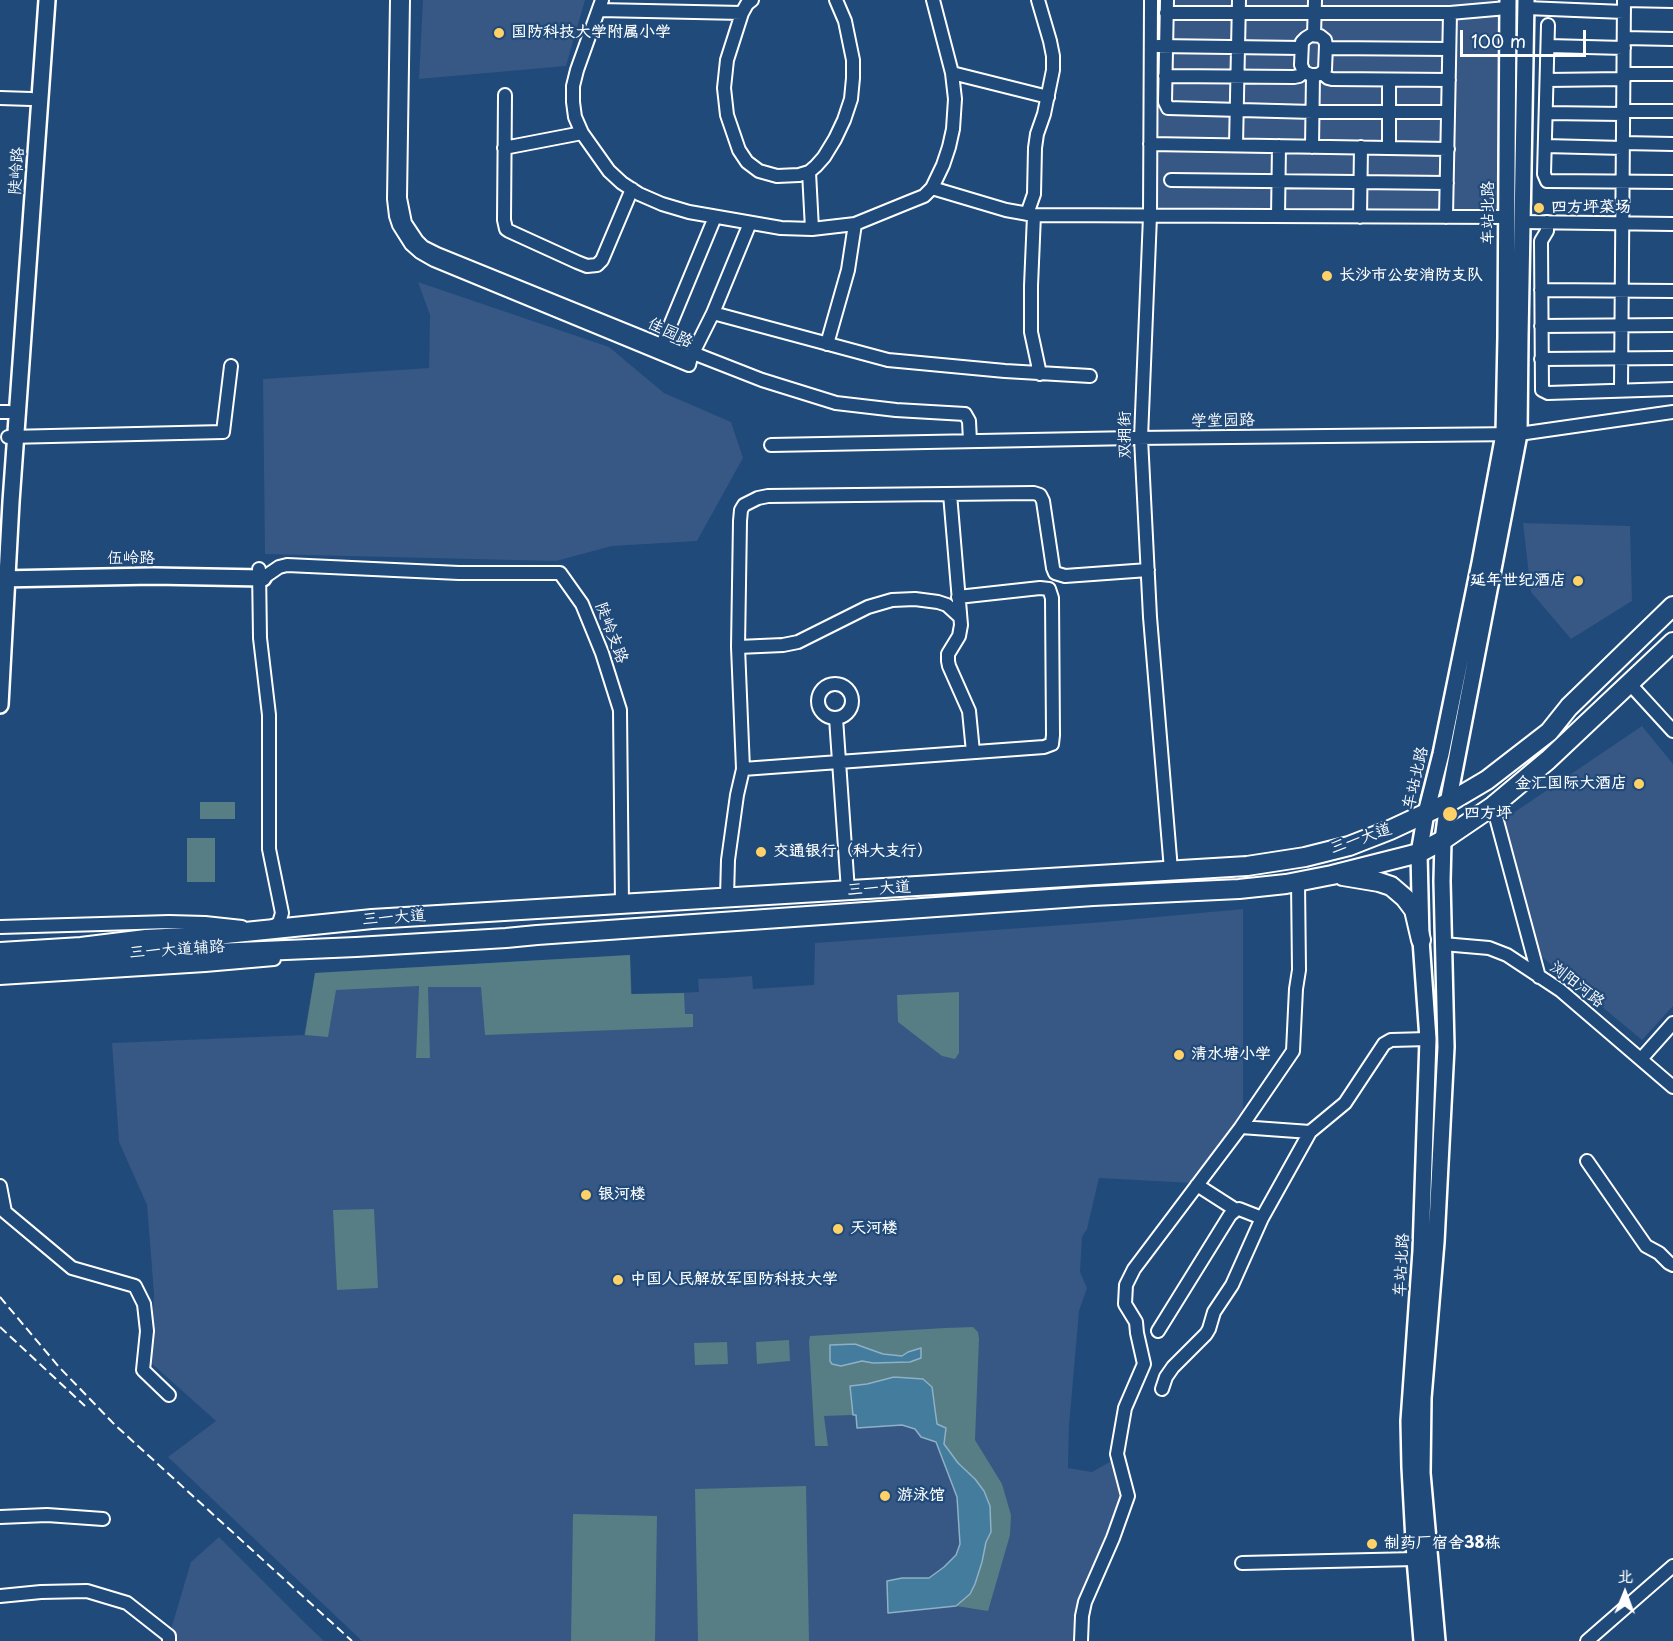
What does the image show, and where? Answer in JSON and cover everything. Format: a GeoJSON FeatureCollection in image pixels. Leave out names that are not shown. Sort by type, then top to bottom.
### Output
{"type":"FeatureCollection","features":[{"type":"Feature","properties":{"kind":"highway","name":"三一大道"},"geometry":{"type":"LineString","coordinates":[[0,966],[207,944],[268,929],[382,919],[1247,866],[1305,857],[1349,846],[1390,830],[1448,803],[1487,780],[1549,732],[1569,707],[1673,606]]}},
{"type":"Feature","properties":{"kind":"highway","name":"三一大道"},"geometry":{"type":"LineString","coordinates":[[0,952],[81,947],[146,939],[207,944],[357,947],[1081,896],[1239,889],[1298,882],[1419,854],[1443,840],[1493,806],[1548,760],[1673,642]]}},
{"type":"Feature","properties":{"kind":"highway"},"geometry":{"type":"LineString","coordinates":[[1332,875],[1352,876],[1390,886],[1405,898],[1414,910],[1421,940]]}},
{"type":"Feature","properties":{"kind":"highway"},"geometry":{"type":"LineString","coordinates":[[0,941],[80,936],[146,939]]}},
{"type":"Feature","properties":{"kind":"main road","name":"陡岭路"},"geometry":{"type":"LineString","coordinates":[[0,551],[12,437],[5,412],[38,0]]}},
{"type":"Feature","properties":{"kind":"main road","name":"陡岭路"},"geometry":{"type":"LineString","coordinates":[[0,705],[4,575],[12,437],[47,0]]}},
{"type":"Feature","properties":{"kind":"main road","name":"车站北路"},"geometry":{"type":"LineString","coordinates":[[1437,1641],[1422,1473],[1423,1408],[1436,1242],[1446,1059],[1443,840],[1512,434],[1514,220],[1507,4]]}},
{"type":"Feature","properties":{"kind":"main road","name":"车站北路"},"geometry":{"type":"LineString","coordinates":[[1514,220],[1526,4]]}},
{"type":"Feature","properties":{"kind":"main road","name":"车站北路"},"geometry":{"type":"LineString","coordinates":[[1422,1641],[1415,1559],[1409,1421],[1421,1251],[1428,1039],[1421,940],[1419,854],[1480,563],[1512,434]]}},
{"type":"Feature","properties":{"kind":"main road","name":"伍岭路"},"geometry":{"type":"LineString","coordinates":[[4,575],[261,574]]}},
{"type":"Feature","properties":{"kind":"street","name":"佳园路"},"geometry":{"type":"LineString","coordinates":[[397,0],[394,199],[399,225],[411,244],[420,252],[434,260],[661,348],[692,355],[836,403],[896,410],[965,414],[969,422],[970,441]]}},
{"type":"Feature","properties":{"kind":"street","name":"佳园路"},"geometry":{"type":"LineString","coordinates":[[403,0],[400,198],[402,216],[410,232],[423,247],[437,254],[661,348]]}},
{"type":"Feature","properties":{"kind":"street"},"geometry":{"type":"LineString","coordinates":[[752,0],[742,13],[727,60],[724,88],[727,116],[739,150],[747,162],[759,171],[777,176],[809,172],[824,157],[844,120],[851,99],[853,60],[845,21],[836,0]]}},
{"type":"Feature","properties":{"kind":"street"},"geometry":{"type":"LineString","coordinates":[[742,13],[600,5],[573,86],[575,117],[582,133],[609,171],[622,183],[662,204],[750,223],[781,228],[812,229],[855,224],[924,196],[932,188],[944,165],[953,129],[955,99],[952,73],[933,0]]}},
{"type":"Feature","properties":{"kind":"street"},"geometry":{"type":"LineString","coordinates":[[1038,0],[1053,56],[1048,97],[1035,148],[1031,214],[1031,332],[1040,374]]}},
{"type":"Feature","properties":{"kind":"street","name":"双拥街"},"geometry":{"type":"LineString","coordinates":[[1151,0],[1150,216],[1141,438],[1148,570],[1172,870]]}},
{"type":"Feature","properties":{"kind":"street"},"geometry":{"type":"LineString","coordinates":[[1167,0],[1165,102],[1168,108],[1313,112],[1448,112]]}},
{"type":"Feature","properties":{"kind":"street"},"geometry":{"type":"LineString","coordinates":[[1236,145],[1239,0]]}},
{"type":"Feature","properties":{"kind":"street"},"geometry":{"type":"LineString","coordinates":[[1314,35],[1315,0]]}},
{"type":"Feature","properties":{"kind":"street"},"geometry":{"type":"LineString","coordinates":[[1526,4],[1624,4],[1673,1]]}},
{"type":"Feature","properties":{"kind":"street"},"geometry":{"type":"LineString","coordinates":[[1166,13],[1450,14],[1507,4]]}},
{"type":"Feature","properties":{"kind":"street"},"geometry":{"type":"LineString","coordinates":[[1622,387],[1624,4]]}},
{"type":"Feature","properties":{"kind":"street"},"geometry":{"type":"LineString","coordinates":[[1446,217],[1450,14]]}},
{"type":"Feature","properties":{"kind":"street"},"geometry":{"type":"LineString","coordinates":[[1548,25],[1544,174],[1547,181],[1673,182]]}},
{"type":"Feature","properties":{"kind":"street"},"geometry":{"type":"LineString","coordinates":[[1165,76],[1294,77],[1313,74],[1326,67],[1326,48],[1323,39],[1314,35],[1303,40],[1301,48],[1301,65],[1313,74],[1332,79],[1449,80]]}},
{"type":"Feature","properties":{"kind":"street"},"geometry":{"type":"LineString","coordinates":[[1548,46],[1673,39]]}},
{"type":"Feature","properties":{"kind":"street"},"geometry":{"type":"LineString","coordinates":[[1150,46],[1301,48]]}},
{"type":"Feature","properties":{"kind":"street"},"geometry":{"type":"LineString","coordinates":[[1326,48],[1449,49]]}},
{"type":"Feature","properties":{"kind":"street"},"geometry":{"type":"LineString","coordinates":[[952,73],[1048,97]]}},
{"type":"Feature","properties":{"kind":"street"},"geometry":{"type":"LineString","coordinates":[[1312,147],[1313,74]]}},
{"type":"Feature","properties":{"kind":"street"},"geometry":{"type":"LineString","coordinates":[[1547,80],[1673,74]]}},
{"type":"Feature","properties":{"kind":"street"},"geometry":{"type":"LineString","coordinates":[[1389,80],[1389,148]]}},
{"type":"Feature","properties":{"kind":"street"},"geometry":{"type":"LineString","coordinates":[[505,95],[504,220],[506,228],[515,236],[587,266],[597,265],[602,260],[632,189]]}},
{"type":"Feature","properties":{"kind":"street"},"geometry":{"type":"LineString","coordinates":[[0,98],[31,99]]}},
{"type":"Feature","properties":{"kind":"street"},"geometry":{"type":"LineString","coordinates":[[1546,113],[1673,111]]}},
{"type":"Feature","properties":{"kind":"street"},"geometry":{"type":"LineString","coordinates":[[504,148],[582,133]]}},
{"type":"Feature","properties":{"kind":"street"},"geometry":{"type":"LineString","coordinates":[[1150,144],[1448,149]]}},
{"type":"Feature","properties":{"kind":"street"},"geometry":{"type":"LineString","coordinates":[[1545,146],[1673,144]]}},
{"type":"Feature","properties":{"kind":"street"},"geometry":{"type":"LineString","coordinates":[[1278,216],[1279,146]]}},
{"type":"Feature","properties":{"kind":"street"},"geometry":{"type":"LineString","coordinates":[[1360,217],[1361,147]]}},
{"type":"Feature","properties":{"kind":"street"},"geometry":{"type":"LineString","coordinates":[[809,172],[812,229]]}},
{"type":"Feature","properties":{"kind":"street"},"geometry":{"type":"LineString","coordinates":[[1171,180],[1447,183]]}},
{"type":"Feature","properties":{"kind":"street"},"geometry":{"type":"LineString","coordinates":[[932,188],[1006,210],[1031,214],[1446,217],[1547,222],[1673,224]]}},
{"type":"Feature","properties":{"kind":"street"},"geometry":{"type":"LineString","coordinates":[[661,348],[715,217]]}},
{"type":"Feature","properties":{"kind":"street"},"geometry":{"type":"LineString","coordinates":[[1547,222],[1547,231],[1541,241],[1542,390],[1548,393],[1673,389]]}},
{"type":"Feature","properties":{"kind":"street"},"geometry":{"type":"LineString","coordinates":[[692,355],[713,313],[750,223]]}},
{"type":"Feature","properties":{"kind":"street"},"geometry":{"type":"LineString","coordinates":[[827,344],[848,270],[855,224]]}},
{"type":"Feature","properties":{"kind":"street"},"geometry":{"type":"LineString","coordinates":[[1541,290],[1673,291]]}},
{"type":"Feature","properties":{"kind":"street"},"geometry":{"type":"LineString","coordinates":[[713,313],[888,360],[1040,374],[1090,376]]}},
{"type":"Feature","properties":{"kind":"street"},"geometry":{"type":"LineString","coordinates":[[1541,326],[1673,325]]}},
{"type":"Feature","properties":{"kind":"street"},"geometry":{"type":"LineString","coordinates":[[1541,359],[1673,358]]}},
{"type":"Feature","properties":{"kind":"street"},"geometry":{"type":"LineString","coordinates":[[12,437],[223,432],[231,366]]}},
{"type":"Feature","properties":{"kind":"street","name":"学堂园路"},"geometry":{"type":"LineString","coordinates":[[771,445],[1512,434],[1673,412]]}},
{"type":"Feature","properties":{"kind":"street"},"geometry":{"type":"LineString","coordinates":[[727,897],[728,860],[743,769],[738,647],[740,521],[741,510],[744,506],[758,498],[768,496],[1034,493],[1040,495],[1043,501],[1055,573],[1065,576],[1148,570]]}},
{"type":"Feature","properties":{"kind":"street"},"geometry":{"type":"LineString","coordinates":[[950,494],[961,630],[948,654],[948,661],[969,711],[974,752]]}},
{"type":"Feature","properties":{"kind":"street","name":"陡岭支路"},"geometry":{"type":"LineString","coordinates":[[261,574],[287,565],[459,573],[560,573],[582,604],[602,652],[620,710],[622,904]]}},
{"type":"Feature","properties":{"kind":"street"},"geometry":{"type":"LineString","coordinates":[[261,574],[265,653],[273,714],[274,848],[287,912],[298,922],[311,925]]}},
{"type":"Feature","properties":{"kind":"street"},"geometry":{"type":"LineString","coordinates":[[261,574],[260,638],[269,715],[269,849],[282,913],[279,923],[268,929]]}},
{"type":"Feature","properties":{"kind":"street"},"geometry":{"type":"LineString","coordinates":[[1049,589],[1060,575]]}},
{"type":"Feature","properties":{"kind":"street"},"geometry":{"type":"LineString","coordinates":[[958,597],[1049,589]]}},
{"type":"Feature","properties":{"kind":"street"},"geometry":{"type":"LineString","coordinates":[[743,769],[1044,747],[1052,744],[1052,598],[1049,589]]}},
{"type":"Feature","properties":{"kind":"street"},"geometry":{"type":"LineString","coordinates":[[738,647],[798,642],[868,607],[892,600],[915,599],[938,602],[947,605],[959,616]]}},
{"type":"Feature","properties":{"kind":"street"},"geometry":{"type":"LineString","coordinates":[[1629,683],[1673,731]]}},
{"type":"Feature","properties":{"kind":"street"},"geometry":{"type":"LineString","coordinates":[[836,718],[848,891]]}},
{"type":"Feature","properties":{"kind":"street"},"geometry":{"type":"LineString","coordinates":[[1493,806],[1539,977]]}},
{"type":"Feature","properties":{"kind":"street"},"geometry":{"type":"LineString","coordinates":[[1081,1641],[1085,1602],[1113,1538],[1128,1496],[1117,1454],[1125,1408],[1144,1364],[1136,1322],[1125,1304],[1126,1284],[1134,1269],[1241,1126],[1293,1051],[1299,970],[1298,882]]}},
{"type":"Feature","properties":{"kind":"street","name":"三一大道辅路"},"geometry":{"type":"LineString","coordinates":[[0,927],[169,922],[268,929]]}},
{"type":"Feature","properties":{"kind":"street","name":"浏阳河路"},"geometry":{"type":"LineString","coordinates":[[1443,944],[1489,948],[1507,955],[1560,990],[1673,1087]]}},
{"type":"Feature","properties":{"kind":"street","name":"三一大道辅路"},"geometry":{"type":"LineString","coordinates":[[0,978],[274,959],[357,947]]}},
{"type":"Feature","properties":{"kind":"street"},"geometry":{"type":"LineString","coordinates":[[1641,1059],[1673,1023]]}},
{"type":"Feature","properties":{"kind":"street"},"geometry":{"type":"LineString","coordinates":[[1162,1389],[1173,1366],[1209,1329],[1214,1312],[1232,1285],[1262,1218],[1310,1132],[1345,1103],[1384,1044],[1391,1040],[1428,1039]]}},
{"type":"Feature","properties":{"kind":"street"},"geometry":{"type":"LineString","coordinates":[[1241,1126],[1310,1132]]}},
{"type":"Feature","properties":{"kind":"street"},"geometry":{"type":"LineString","coordinates":[[1587,1161],[1646,1246],[1673,1264]]}},
{"type":"Feature","properties":{"kind":"street"},"geometry":{"type":"LineString","coordinates":[[1197,1185],[1236,1210],[1243,1210],[1262,1218]]}},
{"type":"Feature","properties":{"kind":"street"},"geometry":{"type":"LineString","coordinates":[[0,1186],[5,1212],[72,1268],[135,1286],[144,1304],[147,1331],[142,1370],[170,1395]]}},
{"type":"Feature","properties":{"kind":"street"},"geometry":{"type":"LineString","coordinates":[[1158,1331],[1230,1215],[1236,1210]]}},
{"type":"Feature","properties":{"kind":"street"},"geometry":{"type":"LineString","coordinates":[[0,1516],[47,1515],[102,1520]]}},
{"type":"Feature","properties":{"kind":"street"},"geometry":{"type":"LineString","coordinates":[[1242,1563],[1415,1559]]}},
{"type":"Feature","properties":{"kind":"street"},"geometry":{"type":"LineString","coordinates":[[1587,1641],[1673,1566]]}},
{"type":"Feature","properties":{"kind":"street"},"geometry":{"type":"LineString","coordinates":[[1598,1641],[1673,1576]]}},
{"type":"Feature","properties":{"kind":"street"},"geometry":{"type":"LineString","coordinates":[[0,1596],[87,1591],[127,1603],[169,1636],[169,1641]]}},
{"type":"Feature","properties":{"kind":"shaded area","name":"国防科技大学附属小学"},"geometry":{"type":"Polygon","coordinates":[[[423,0],[585,0],[566,66],[419,79],[423,0]]]}},
{"type":"Feature","properties":{"kind":"shaded area"},"geometry":{"type":"Polygon","coordinates":[[[1151,0],[1508,0],[1507,217],[1150,216],[1151,0]]]}},
{"type":"Feature","properties":{"kind":"shaded area"},"geometry":{"type":"Polygon","coordinates":[[[418,282],[609,347],[664,393],[731,422],[743,458],[697,541],[612,546],[556,561],[265,554],[263,379],[429,368],[430,315],[418,282]]]}},
{"type":"Feature","properties":{"kind":"shaded area"},"geometry":{"type":"Polygon","coordinates":[[[1523,523],[1630,526],[1632,601],[1571,639],[1531,592],[1523,523]]]}},
{"type":"Feature","properties":{"kind":"shaded area"},"geometry":{"type":"Polygon","coordinates":[[[1642,726],[1673,764],[1673,1006],[1642,1040],[1542,957],[1497,824],[1642,726]]]}},
{"type":"Feature","properties":{"kind":"shaded area","name":"中国人民解放军国防科技大学"},"geometry":{"type":"Polygon","coordinates":[[[1243,909],[1243,1113],[1192,1183],[1099,1178],[1087,1229],[1082,1237],[1080,1272],[1087,1288],[1079,1311],[1069,1426],[1068,1468],[1092,1472],[1113,1460],[1124,1492],[1102,1558],[1075,1614],[1076,1641],[362,1641],[168,1457],[216,1421],[150,1362],[154,1294],[147,1205],[119,1142],[112,1043],[304,1035],[315,973],[630,955],[632,995],[699,992],[698,979],[752,976],[753,989],[814,985],[815,943],[1104,922],[1243,909]]]}},
{"type":"Feature","properties":{"kind":"shaded area"},"geometry":{"type":"Polygon","coordinates":[[[855,1344],[883,1354],[902,1356],[921,1348],[921,1358],[910,1362],[862,1361],[841,1366],[832,1364],[830,1345],[855,1344]]]}},
{"type":"Feature","properties":{"kind":"shaded area"},"geometry":{"type":"Polygon","coordinates":[[[894,1377],[923,1379],[932,1387],[937,1424],[946,1428],[944,1444],[984,1491],[990,1506],[991,1532],[986,1542],[975,1584],[970,1594],[956,1606],[888,1613],[887,1581],[902,1578],[929,1578],[956,1555],[960,1544],[957,1497],[936,1442],[921,1437],[915,1429],[902,1425],[857,1428],[856,1415],[853,1415],[850,1386],[894,1377]]]}},
{"type":"Feature","properties":{"kind":"shaded area"},"geometry":{"type":"Polygon","coordinates":[[[219,1537],[324,1641],[169,1641],[191,1562],[219,1537]]]}},
{"type":"Feature","properties":{"kind":"green space"},"geometry":{"type":"Polygon","coordinates":[[[200,802],[235,802],[235,819],[200,819],[200,802]]]}},
{"type":"Feature","properties":{"kind":"green space"},"geometry":{"type":"Polygon","coordinates":[[[187,838],[215,838],[215,882],[187,882],[187,838]]]}},
{"type":"Feature","properties":{"kind":"green space"},"geometry":{"type":"Polygon","coordinates":[[[630,955],[631,994],[684,993],[685,1014],[693,1014],[693,1027],[485,1035],[481,987],[428,987],[430,1058],[416,1058],[419,986],[336,990],[328,1037],[305,1035],[315,973],[630,955]]]}},
{"type":"Feature","properties":{"kind":"green space"},"geometry":{"type":"Polygon","coordinates":[[[959,992],[959,1053],[955,1059],[942,1056],[898,1022],[897,995],[959,992]]]}},
{"type":"Feature","properties":{"kind":"green space"},"geometry":{"type":"Polygon","coordinates":[[[374,1209],[378,1288],[337,1290],[333,1210],[374,1209]]]}},
{"type":"Feature","properties":{"kind":"green space"},"geometry":{"type":"Polygon","coordinates":[[[973,1327],[978,1332],[979,1339],[975,1440],[1002,1484],[1011,1515],[1010,1535],[988,1611],[956,1606],[970,1594],[975,1584],[986,1542],[991,1532],[975,1479],[958,1463],[944,1444],[946,1428],[937,1425],[932,1387],[923,1379],[894,1377],[851,1386],[853,1415],[824,1416],[828,1446],[815,1446],[809,1342],[810,1336],[973,1327]]]}},
{"type":"Feature","properties":{"kind":"green space"},"geometry":{"type":"Polygon","coordinates":[[[789,1340],[790,1361],[757,1364],[756,1342],[789,1340]]]}},
{"type":"Feature","properties":{"kind":"green space"},"geometry":{"type":"Polygon","coordinates":[[[727,1342],[728,1364],[695,1365],[694,1343],[727,1342]]]}},
{"type":"Feature","properties":{"kind":"green space"},"geometry":{"type":"Polygon","coordinates":[[[806,1486],[809,1641],[698,1641],[695,1489],[806,1486]]]}},
{"type":"Feature","properties":{"kind":"green space"},"geometry":{"type":"Polygon","coordinates":[[[573,1514],[657,1516],[655,1641],[571,1641],[573,1514]]]}},
{"type":"Feature","properties":{"kind":"railway"},"geometry":{"type":"LineString","coordinates":[[0,1297],[59,1367],[115,1425],[352,1641]]}},
{"type":"Feature","properties":{"kind":"railway"},"geometry":{"type":"LineString","coordinates":[[0,1327],[85,1406]]}},
{"type":"Feature","properties":{"kind":"place","name":"国防科技大学附属小学"},"geometry":{"type":"Point","coordinates":[499,33]}},
{"type":"Feature","properties":{"kind":"place","name":"四方坪菜场"},"geometry":{"type":"Point","coordinates":[1539,208]}},
{"type":"Feature","properties":{"kind":"place","name":"长沙市公安消防支队"},"geometry":{"type":"Point","coordinates":[1327,276]}},
{"type":"Feature","properties":{"kind":"place","name":"延年世纪酒店"},"geometry":{"type":"Point","coordinates":[1578,581]}},
{"type":"Feature","properties":{"kind":"place","name":"金汇国际大酒店"},"geometry":{"type":"Point","coordinates":[1639,784]}},
{"type":"Feature","properties":{"kind":"place","name":"四方坪"},"geometry":{"type":"Point","coordinates":[1450,814]}},
{"type":"Feature","properties":{"kind":"place","name":"交通银行（科大支行）"},"geometry":{"type":"Point","coordinates":[761,852]}},
{"type":"Feature","properties":{"kind":"place","name":"清水塘小学"},"geometry":{"type":"Point","coordinates":[1179,1055]}},
{"type":"Feature","properties":{"kind":"place","name":"银河楼"},"geometry":{"type":"Point","coordinates":[586,1195]}},
{"type":"Feature","properties":{"kind":"place","name":"天河楼"},"geometry":{"type":"Point","coordinates":[838,1229]}},
{"type":"Feature","properties":{"kind":"place","name":"中国人民解放军国防科技大学"},"geometry":{"type":"Point","coordinates":[618,1280]}},
{"type":"Feature","properties":{"kind":"place","name":"游泳馆"},"geometry":{"type":"Point","coordinates":[885,1496]}},
{"type":"Feature","properties":{"kind":"place","name":"制药厂宿舍38栋"},"geometry":{"type":"Point","coordinates":[1372,1544]}}]}
